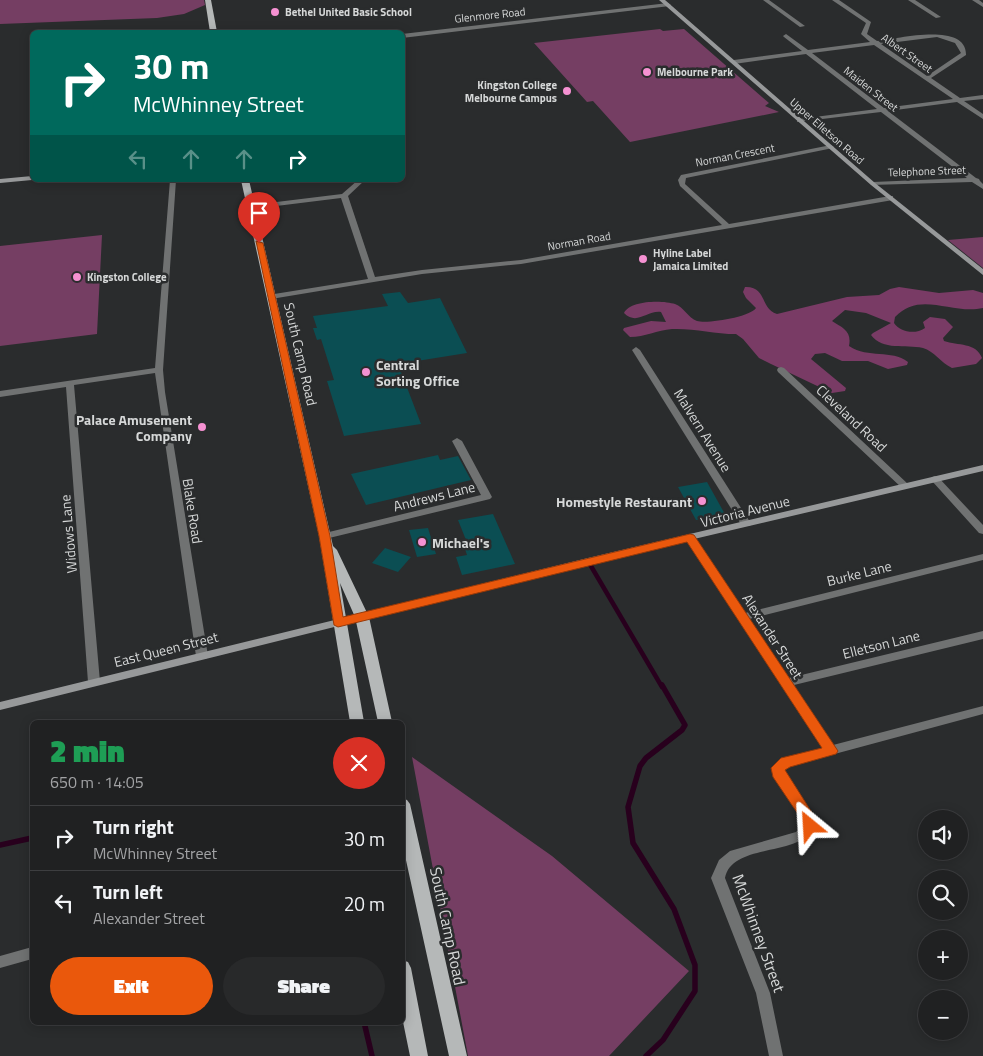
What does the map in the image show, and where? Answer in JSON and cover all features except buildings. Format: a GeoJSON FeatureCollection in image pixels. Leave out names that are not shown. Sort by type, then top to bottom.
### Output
{"type":"FeatureCollection","features":[{"type":"Feature","properties":{"kind":"main road"},"geometry":{"type":"LineString","coordinates":[[208,0],[214,30]]}},
{"type":"Feature","properties":{"kind":"main road","name":"South Camp Road"},"geometry":{"type":"LineString","coordinates":[[246,182],[324,536],[357,720]]}},
{"type":"Feature","properties":{"kind":"main road","name":"South Camp Road"},"geometry":{"type":"LineString","coordinates":[[324,536],[362,617],[385,720]]}},
{"type":"Feature","properties":{"kind":"main road","name":"South Camp Road"},"geometry":{"type":"LineString","coordinates":[[405,818],[458,1056]]}},
{"type":"Feature","properties":{"kind":"main road"},"geometry":{"type":"LineString","coordinates":[[405,984],[419,1056]]}},
{"type":"Feature","properties":{"kind":"street","name":"Upper Elletson Road"},"geometry":{"type":"LineString","coordinates":[[662,0],[873,184],[983,273]]}},
{"type":"Feature","properties":{"kind":"street"},"geometry":{"type":"LineString","coordinates":[[766,0],[802,26]]}},
{"type":"Feature","properties":{"kind":"street","name":"Albert Street"},"geometry":{"type":"LineString","coordinates":[[835,0],[869,24],[864,34],[874,42],[983,117]]}},
{"type":"Feature","properties":{"kind":"street"},"geometry":{"type":"LineString","coordinates":[[911,0],[938,17]]}},
{"type":"Feature","properties":{"kind":"street"},"geometry":{"type":"LineString","coordinates":[[976,0],[983,5]]}},
{"type":"Feature","properties":{"kind":"street","name":"Glenmore Road"},"geometry":{"type":"LineString","coordinates":[[405,36],[668,5]]}},
{"type":"Feature","properties":{"kind":"street"},"geometry":{"type":"LineString","coordinates":[[734,62],[937,35],[954,39],[962,45],[964,54],[927,78]]}},
{"type":"Feature","properties":{"kind":"street","name":"Maiden Street"},"geometry":{"type":"LineString","coordinates":[[786,36],[879,109],[983,186]]}},
{"type":"Feature","properties":{"kind":"street"},"geometry":{"type":"LineString","coordinates":[[799,121],[983,96]]}},
{"type":"Feature","properties":{"kind":"street","name":"Norman Crescent"},"geometry":{"type":"LineString","coordinates":[[727,226],[682,185],[681,180],[683,176],[831,147]]}},
{"type":"Feature","properties":{"kind":"street"},"geometry":{"type":"LineString","coordinates":[[0,181],[30,178]]}},
{"type":"Feature","properties":{"kind":"street","name":"Telephone Street"},"geometry":{"type":"LineString","coordinates":[[873,184],[983,179]]}},
{"type":"Feature","properties":{"kind":"street","name":"Blake Road"},"geometry":{"type":"LineString","coordinates":[[173,182],[159,370],[202,656]]}},
{"type":"Feature","properties":{"kind":"street"},"geometry":{"type":"LineString","coordinates":[[252,207],[344,196],[360,182]]}},
{"type":"Feature","properties":{"kind":"street"},"geometry":{"type":"LineString","coordinates":[[344,196],[372,280]]}},
{"type":"Feature","properties":{"kind":"street","name":"Norman Road"},"geometry":{"type":"LineString","coordinates":[[271,297],[446,269],[521,262],[890,198]]}},
{"type":"Feature","properties":{"kind":"street","name":"Malvern Avenue"},"geometry":{"type":"LineString","coordinates":[[636,350],[746,524]]}},
{"type":"Feature","properties":{"kind":"street"},"geometry":{"type":"LineString","coordinates":[[0,394],[159,370]]}},
{"type":"Feature","properties":{"kind":"street","name":"Cleveland Road"},"geometry":{"type":"LineString","coordinates":[[781,370],[905,486]]}},
{"type":"Feature","properties":{"kind":"street","name":"Widows Lane"},"geometry":{"type":"LineString","coordinates":[[70,384],[94,682]]}},
{"type":"Feature","properties":{"kind":"street","name":"Andrews Lane"},"geometry":{"type":"LineString","coordinates":[[324,536],[487,497],[457,441]]}},
{"type":"Feature","properties":{"kind":"street","name":"Victoria Avenue"},"geometry":{"type":"LineString","coordinates":[[338,622],[983,468]]}},
{"type":"Feature","properties":{"kind":"street"},"geometry":{"type":"LineString","coordinates":[[935,479],[983,530]]}},
{"type":"Feature","properties":{"kind":"street","name":"Alexander Street"},"geometry":{"type":"LineString","coordinates":[[690,538],[831,751]]}},
{"type":"Feature","properties":{"kind":"street","name":"Burke Lane"},"geometry":{"type":"LineString","coordinates":[[743,617],[983,556]]}},
{"type":"Feature","properties":{"kind":"street","name":"East Queen Street"},"geometry":{"type":"LineString","coordinates":[[0,706],[338,622]]}},
{"type":"Feature","properties":{"kind":"street","name":"Elletson Lane"},"geometry":{"type":"LineString","coordinates":[[786,683],[983,635]]}},
{"type":"Feature","properties":{"kind":"street"},"geometry":{"type":"LineString","coordinates":[[831,751],[983,710]]}},
{"type":"Feature","properties":{"kind":"street","name":"McWhinney Street"},"geometry":{"type":"LineString","coordinates":[[776,1056],[763,993],[718,878],[719,868],[735,854],[800,836],[806,832],[810,826],[809,819],[778,773],[778,768],[786,762],[831,751]]}},
{"type":"Feature","properties":{"kind":"street"},"geometry":{"type":"LineString","coordinates":[[0,962],[30,954]]}},
{"type":"Feature","properties":{"kind":"shaded area"},"geometry":{"type":"Polygon","coordinates":[[[0,0],[204,0],[205,5],[184,14],[157,18],[0,24],[0,0]]]}},
{"type":"Feature","properties":{"kind":"shaded area","name":"Melbourne Park"},"geometry":{"type":"Polygon","coordinates":[[[660,29],[663,31],[684,29],[769,103],[765,106],[779,112],[630,142],[593,101],[587,102],[534,43],[660,29]]]}},
{"type":"Feature","properties":{"kind":"shaded area"},"geometry":{"type":"Polygon","coordinates":[[[102,235],[97,334],[0,346],[0,246],[102,235]]]}},
{"type":"Feature","properties":{"kind":"shaded area"},"geometry":{"type":"Polygon","coordinates":[[[983,237],[983,268],[948,240],[983,237]]]}},
{"type":"Feature","properties":{"kind":"shaded area"},"geometry":{"type":"Polygon","coordinates":[[[745,287],[757,290],[768,308],[777,314],[847,297],[879,295],[899,287],[939,293],[973,290],[983,293],[983,308],[960,309],[926,304],[915,305],[905,309],[895,317],[894,323],[900,329],[912,332],[925,328],[923,322],[930,317],[945,319],[953,327],[943,338],[944,341],[976,349],[982,358],[976,364],[952,368],[923,348],[888,345],[876,340],[871,335],[891,323],[866,313],[845,310],[832,321],[848,333],[849,346],[864,352],[894,356],[908,362],[907,365],[888,369],[868,361],[842,361],[825,353],[815,354],[811,359],[846,388],[845,391],[832,393],[759,358],[743,339],[736,334],[672,329],[630,337],[623,330],[624,328],[651,321],[666,322],[661,312],[651,313],[638,318],[629,317],[624,313],[633,306],[647,302],[675,304],[681,307],[694,320],[702,322],[728,319],[746,314],[756,308],[746,298],[743,292],[745,287]]]}},
{"type":"Feature","properties":{"kind":"shaded area"},"geometry":{"type":"Polygon","coordinates":[[[412,757],[552,856],[689,971],[609,1056],[468,1056],[412,757]]]}},
{"type":"Feature","properties":{"kind":"waterway"},"geometry":{"type":"LineString","coordinates":[[588,561],[662,687]]}},
{"type":"Feature","properties":{"kind":"waterway"},"geometry":{"type":"LineString","coordinates":[[646,1056],[663,1040],[695,991],[695,965],[674,909],[633,843],[628,807],[640,766],[646,758],[682,730],[685,725],[662,685]]}},
{"type":"Feature","properties":{"kind":"waterway"},"geometry":{"type":"LineString","coordinates":[[0,845],[30,838]]}},
{"type":"Feature","properties":{"kind":"waterway"},"geometry":{"type":"LineString","coordinates":[[365,1025],[372,1056]]}},
{"type":"Feature","properties":{"kind":"place","name":"Bethel United Basic School"},"geometry":{"type":"Point","coordinates":[275,12]}},
{"type":"Feature","properties":{"kind":"place","name":"Melbourne Park"},"geometry":{"type":"Point","coordinates":[647,72]}},
{"type":"Feature","properties":{"kind":"place","name":"Kingston College Melbourne Campus"},"geometry":{"type":"Point","coordinates":[567,91]}},
{"type":"Feature","properties":{"kind":"place","name":"Hyline Label Jamaica Limited"},"geometry":{"type":"Point","coordinates":[643,259]}},
{"type":"Feature","properties":{"kind":"place","name":"Kingston College"},"geometry":{"type":"Point","coordinates":[77,277]}},
{"type":"Feature","properties":{"kind":"place","name":"Central Sorting Office"},"geometry":{"type":"Point","coordinates":[366,372]}},
{"type":"Feature","properties":{"kind":"place","name":"Palace Amusement Company"},"geometry":{"type":"Point","coordinates":[202,427]}},
{"type":"Feature","properties":{"kind":"place","name":"Homestyle Restaurant"},"geometry":{"type":"Point","coordinates":[702,501]}},
{"type":"Feature","properties":{"kind":"place","name":"Michael's"},"geometry":{"type":"Point","coordinates":[422,542]}},
{"type":"Feature","properties":{"kind":"route"},"geometry":{"type":"LineString","coordinates":[[259,243],[324,536],[338,622],[690,538],[831,751],[786,762],[778,768],[778,773],[809,819],[810,826]]}}]}
